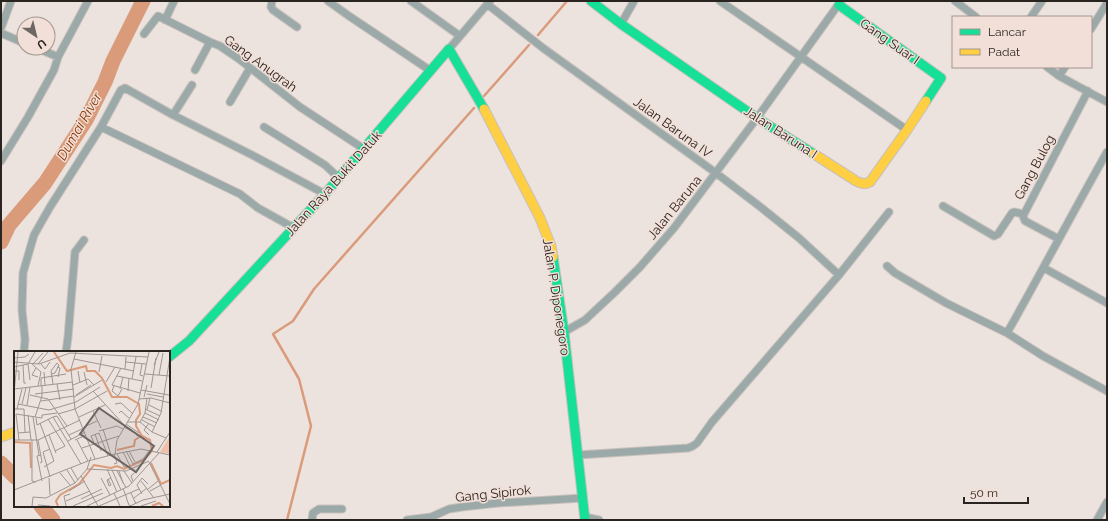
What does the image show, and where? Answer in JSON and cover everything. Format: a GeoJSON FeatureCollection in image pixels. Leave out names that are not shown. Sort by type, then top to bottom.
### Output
{"type":"FeatureCollection","features":[{"type":"Feature","properties":{"kind":"main road","name":"Jalan Baruna I"},"geometry":{"type":"LineString","coordinates":[[591,1],[621,24],[757,118],[860,184],[870,182],[907,130],[941,78]]}},
{"type":"Feature","properties":{"kind":"main road","name":"Gang Suar I"},"geometry":{"type":"LineString","coordinates":[[840,3],[941,78]]}},
{"type":"Feature","properties":{"kind":"main road","name":"Jalan Raya Bukit Datuk"},"geometry":{"type":"LineString","coordinates":[[170,356],[189,340],[325,194],[449,49]]}},
{"type":"Feature","properties":{"kind":"main road","name":"Jalan P. Diponegoro"},"geometry":{"type":"LineString","coordinates":[[449,49],[491,122],[534,205],[551,246],[564,332],[585,518]]}},
{"type":"Feature","properties":{"kind":"main road"},"geometry":{"type":"LineString","coordinates":[[1,436],[14,432]]}},
{"type":"Feature","properties":{"kind":"street"},"geometry":{"type":"LineString","coordinates":[[1,28],[11,1]]}},
{"type":"Feature","properties":{"kind":"street"},"geometry":{"type":"LineString","coordinates":[[1,161],[32,111],[54,70],[58,57],[88,1]]}},
{"type":"Feature","properties":{"kind":"street"},"geometry":{"type":"LineString","coordinates":[[144,34],[158,16],[165,20],[174,1]]}},
{"type":"Feature","properties":{"kind":"street"},"geometry":{"type":"LineString","coordinates":[[272,1],[271,7],[273,10],[297,27]]}},
{"type":"Feature","properties":{"kind":"street"},"geometry":{"type":"LineString","coordinates":[[328,1],[431,71]]}},
{"type":"Feature","properties":{"kind":"street"},"geometry":{"type":"LineString","coordinates":[[411,1],[460,36]]}},
{"type":"Feature","properties":{"kind":"street"},"geometry":{"type":"LineString","coordinates":[[621,24],[634,1]]}},
{"type":"Feature","properties":{"kind":"street"},"geometry":{"type":"LineString","coordinates":[[720,1],[907,130]]}},
{"type":"Feature","properties":{"kind":"street"},"geometry":{"type":"LineString","coordinates":[[955,1],[975,16]]}},
{"type":"Feature","properties":{"kind":"street"},"geometry":{"type":"LineString","coordinates":[[1032,16],[1042,1]]}},
{"type":"Feature","properties":{"kind":"street","name":"Jalan Raya Bukit Datuk"},"geometry":{"type":"LineString","coordinates":[[449,49],[489,3]]}},
{"type":"Feature","properties":{"kind":"street","name":"Jalan Baruna IV"},"geometry":{"type":"LineString","coordinates":[[489,3],[543,48],[764,209],[800,238],[839,275]]}},
{"type":"Feature","properties":{"kind":"street","name":"Jalan Baruna"},"geometry":{"type":"LineString","coordinates":[[564,332],[592,314],[640,267],[674,228],[757,118],[840,3]]}},
{"type":"Feature","properties":{"kind":"street"},"geometry":{"type":"LineString","coordinates":[[1092,27],[1107,3]]}},
{"type":"Feature","properties":{"kind":"street","name":"Gang Anugrah"},"geometry":{"type":"LineString","coordinates":[[165,20],[220,46],[300,107],[364,149]]}},
{"type":"Feature","properties":{"kind":"street"},"geometry":{"type":"LineString","coordinates":[[1,33],[16,40]]}},
{"type":"Feature","properties":{"kind":"street"},"geometry":{"type":"LineString","coordinates":[[195,70],[210,42]]}},
{"type":"Feature","properties":{"kind":"street"},"geometry":{"type":"LineString","coordinates":[[230,102],[250,68]]}},
{"type":"Feature","properties":{"kind":"street"},"geometry":{"type":"LineString","coordinates":[[1048,68],[1059,76],[1107,102]]}},
{"type":"Feature","properties":{"kind":"street"},"geometry":{"type":"LineString","coordinates":[[1059,76],[1065,68]]}},
{"type":"Feature","properties":{"kind":"street"},"geometry":{"type":"LineString","coordinates":[[173,115],[192,85]]}},
{"type":"Feature","properties":{"kind":"street"},"geometry":{"type":"LineString","coordinates":[[24,351],[25,339],[22,310],[23,273],[34,235],[101,127],[121,90],[126,88],[173,115],[325,194]]}},
{"type":"Feature","properties":{"kind":"street","name":"Gang Bulog"},"geometry":{"type":"LineString","coordinates":[[1059,239],[1025,221],[1023,214],[1088,91]]}},
{"type":"Feature","properties":{"kind":"street"},"geometry":{"type":"LineString","coordinates":[[101,127],[240,194],[258,208],[294,228]]}},
{"type":"Feature","properties":{"kind":"street"},"geometry":{"type":"LineString","coordinates":[[264,127],[325,165],[339,178]]}},
{"type":"Feature","properties":{"kind":"street"},"geometry":{"type":"LineString","coordinates":[[1007,333],[1107,152]]}},
{"type":"Feature","properties":{"kind":"street"},"geometry":{"type":"LineString","coordinates":[[943,206],[994,236],[998,234],[1012,213],[1023,214]]}},
{"type":"Feature","properties":{"kind":"street"},"geometry":{"type":"LineString","coordinates":[[578,455],[688,448],[693,446],[839,275],[889,212]]}},
{"type":"Feature","properties":{"kind":"street"},"geometry":{"type":"LineString","coordinates":[[66,351],[75,252],[84,240]]}},
{"type":"Feature","properties":{"kind":"street"},"geometry":{"type":"LineString","coordinates":[[887,266],[895,273],[946,303],[1007,333],[1050,360],[1107,391]]}},
{"type":"Feature","properties":{"kind":"street"},"geometry":{"type":"LineString","coordinates":[[1044,268],[1107,303]]}},
{"type":"Feature","properties":{"kind":"street","name":"Gang Sipirok"},"geometry":{"type":"LineString","coordinates":[[407,520],[430,517],[448,509],[462,507],[498,503],[583,498]]}},
{"type":"Feature","properties":{"kind":"street"},"geometry":{"type":"LineString","coordinates":[[1097,520],[1107,502]]}},
{"type":"Feature","properties":{"kind":"street"},"geometry":{"type":"LineString","coordinates":[[312,520],[313,513],[317,510],[342,509]]}},
{"type":"Feature","properties":{"kind":"street"},"geometry":{"type":"LineString","coordinates":[[585,518],[599,520]]}},
{"type":"Feature","properties":{"kind":"waterway","name":"Dumai River"},"geometry":{"type":"LineString","coordinates":[[1,242],[9,225],[45,183],[86,120],[143,1]]}},
{"type":"Feature","properties":{"kind":"waterway"},"geometry":{"type":"LineString","coordinates":[[538,35],[567,1]]}},
{"type":"Feature","properties":{"kind":"waterway"},"geometry":{"type":"LineString","coordinates":[[484,96],[529,45]]}},
{"type":"Feature","properties":{"kind":"waterway"},"geometry":{"type":"LineString","coordinates":[[287,520],[311,426],[299,379],[273,334],[293,321],[314,289],[474,108]]}},
{"type":"Feature","properties":{"kind":"waterway","name":"Dumai River"},"geometry":{"type":"LineString","coordinates":[[1,463],[14,476]]}},
{"type":"Feature","properties":{"kind":"waterway","name":"Dumai River"},"geometry":{"type":"LineString","coordinates":[[42,507],[53,520]]}},
{"type":"Feature","properties":{"kind":"traffic: fast"},"geometry":{"type":"LineString","coordinates":[[591,1],[621,24],[757,118],[814,154]]}},
{"type":"Feature","properties":{"kind":"traffic: fast"},"geometry":{"type":"LineString","coordinates":[[839,5],[941,78],[926,101]]}},
{"type":"Feature","properties":{"kind":"traffic: fast"},"geometry":{"type":"LineString","coordinates":[[170,356],[189,341],[325,194],[449,49],[484,109]]}},
{"type":"Feature","properties":{"kind":"traffic: fast"},"geometry":{"type":"LineString","coordinates":[[553,257],[564,332],[585,520]]}},
{"type":"Feature","properties":{"kind":"traffic: slow"},"geometry":{"type":"LineString","coordinates":[[814,154],[858,182],[866,184],[870,182],[926,101]]}},
{"type":"Feature","properties":{"kind":"traffic: slow"},"geometry":{"type":"LineString","coordinates":[[484,109],[540,218],[551,246],[553,257]]}},
{"type":"Feature","properties":{"kind":"traffic: slow"},"geometry":{"type":"LineString","coordinates":[[1,437],[14,432]]}}]}
